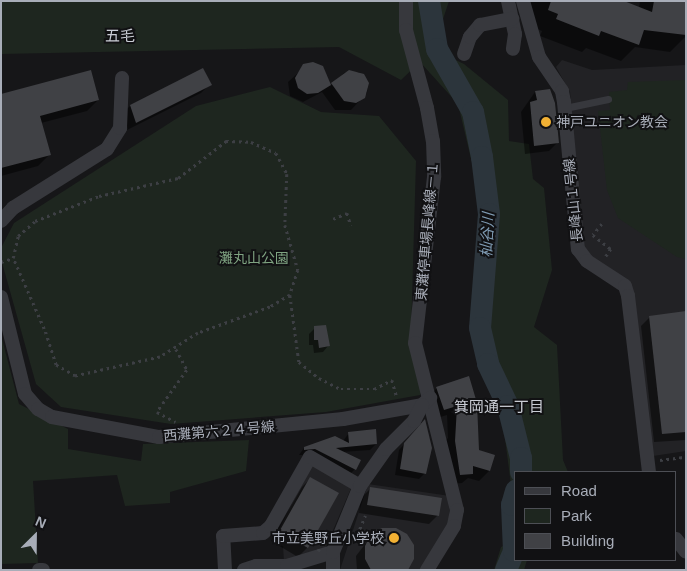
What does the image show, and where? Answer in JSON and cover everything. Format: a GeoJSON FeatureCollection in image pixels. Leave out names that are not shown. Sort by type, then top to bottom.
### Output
{"type":"FeatureCollection","features":[{"type":"Feature","properties":{"kind":"street","name":"東灘停車場長峰線－１"},"geometry":{"type":"LineString","coordinates":[[406,1],[406,30],[434,141],[434,177],[415,344],[426,402]]}},
{"type":"Feature","properties":{"kind":"street"},"geometry":{"type":"LineString","coordinates":[[508,1],[512,19],[513,49]]}},
{"type":"Feature","properties":{"kind":"street","name":"長峰山１号線"},"geometry":{"type":"LineString","coordinates":[[523,1],[539,56],[562,91],[576,241],[588,260],[625,286],[628,296],[648,467]]}},
{"type":"Feature","properties":{"kind":"street"},"geometry":{"type":"LineString","coordinates":[[464,54],[470,37],[480,26],[512,19]]}},
{"type":"Feature","properties":{"kind":"street"},"geometry":{"type":"LineString","coordinates":[[1,221],[13,208],[107,149],[120,128],[122,78]]}},
{"type":"Feature","properties":{"kind":"street","name":"西灘第六２４号線"},"geometry":{"type":"LineString","coordinates":[[1,297],[25,394],[38,409],[52,416],[159,438],[343,419],[426,402]]}},
{"type":"Feature","properties":{"kind":"street"},"geometry":{"type":"LineString","coordinates":[[333,570],[333,552],[360,486],[386,449],[414,421],[426,402]]}},
{"type":"Feature","properties":{"kind":"street"},"geometry":{"type":"LineString","coordinates":[[426,402],[458,510],[454,526],[427,570]]}},
{"type":"Feature","properties":{"kind":"street"},"geometry":{"type":"LineString","coordinates":[[225,570],[223,536],[262,533],[271,526],[310,457],[360,486]]}},
{"type":"Feature","properties":{"kind":"street"},"geometry":{"type":"LineString","coordinates":[[677,540],[686,552]]}},
{"type":"Feature","properties":{"kind":"street"},"geometry":{"type":"LineString","coordinates":[[244,570],[256,566],[287,566],[333,552]]}},
{"type":"Feature","properties":{"kind":"lane"},"geometry":{"type":"LineString","coordinates":[[565,108],[608,99]]}},
{"type":"Feature","properties":{"kind":"path"},"geometry":{"type":"LineString","coordinates":[[290,296],[270,307],[198,333],[176,349],[160,357],[75,376],[56,365],[44,329],[13,258],[18,236],[35,221],[99,196],[178,178],[226,142],[251,142],[276,153],[287,174],[285,226],[298,270],[290,296],[299,362],[319,378],[340,389],[374,388],[392,380],[397,395]]}},
{"type":"Feature","properties":{"kind":"path"},"geometry":{"type":"LineString","coordinates":[[333,219],[347,213],[351,225]]}},
{"type":"Feature","properties":{"kind":"path"},"geometry":{"type":"LineString","coordinates":[[599,268],[611,249],[592,235],[602,224]]}},
{"type":"Feature","properties":{"kind":"path"},"geometry":{"type":"LineString","coordinates":[[1,262],[13,258]]}},
{"type":"Feature","properties":{"kind":"path"},"geometry":{"type":"LineString","coordinates":[[176,349],[187,370],[157,412],[200,434]]}},
{"type":"Feature","properties":{"kind":"path"},"geometry":{"type":"LineString","coordinates":[[648,467],[686,457]]}},
{"type":"Feature","properties":{"kind":"path"},"geometry":{"type":"LineString","coordinates":[[318,551],[329,533],[357,535],[365,516]]}},
{"type":"Feature","properties":{"kind":"shaded area"},"geometry":{"type":"Polygon","coordinates":[[[562,60],[592,70],[686,65],[686,451],[653,456],[630,283],[593,259],[581,243],[570,92],[556,67],[562,60]]]}},
{"type":"Feature","properties":{"kind":"shaded area","name":"市立美野丘小学校"},"geometry":{"type":"Polygon","coordinates":[[[312,464],[352,486],[325,549],[284,562],[283,546],[272,543],[312,464]]]}},
{"type":"Feature","properties":{"kind":"shaded area","name":"市立美野丘小学校"},"geometry":{"type":"Polygon","coordinates":[[[368,484],[450,496],[449,523],[420,570],[340,570],[368,484]]]}},
{"type":"Feature","properties":{"kind":"green space"},"geometry":{"type":"Polygon","coordinates":[[[1,1],[449,1],[433,49],[464,64],[508,100],[509,141],[529,144],[533,179],[544,188],[552,270],[534,327],[557,345],[563,460],[568,471],[514,471],[514,508],[503,423],[480,362],[474,337],[484,224],[472,163],[458,104],[420,62],[401,80],[339,47],[1,54],[1,1]]]}},
{"type":"Feature","properties":{"kind":"green space"},"geometry":{"type":"Polygon","coordinates":[[[686,80],[686,259],[677,257],[618,218],[607,190],[598,111],[610,110],[609,92],[627,90],[628,82],[686,80]]]}},
{"type":"Feature","properties":{"kind":"green space","name":"灘丸山公園"},"geometry":{"type":"Polygon","coordinates":[[[270,87],[321,112],[379,116],[416,161],[411,334],[422,390],[420,395],[326,412],[171,424],[61,407],[36,384],[1,259],[1,248],[14,223],[196,106],[270,87]]]}},
{"type":"Feature","properties":{"kind":"green space"},"geometry":{"type":"Polygon","coordinates":[[[1,335],[19,404],[68,429],[68,449],[141,461],[143,444],[249,440],[246,471],[170,492],[170,503],[125,506],[117,475],[33,481],[38,563],[1,564],[1,335]]]}},
{"type":"Feature","properties":{"kind":"green space"},"geometry":{"type":"Polygon","coordinates":[[[514,541],[514,561],[527,561],[524,570],[494,570],[501,547],[514,541]]]}},
{"type":"Feature","properties":{"kind":"building"},"geometry":{"type":"Polygon","coordinates":[[[551,1],[624,1],[652,12],[654,1],[686,1],[686,35],[644,30],[639,45],[601,31],[599,36],[556,19],[558,14],[548,10],[551,1]]]}},
{"type":"Feature","properties":{"kind":"building"},"geometry":{"type":"Polygon","coordinates":[[[313,62],[323,66],[331,85],[318,93],[307,94],[298,88],[295,78],[303,64],[313,62]]]}},
{"type":"Feature","properties":{"kind":"building"},"geometry":{"type":"Polygon","coordinates":[[[203,68],[212,85],[136,123],[130,105],[203,68]]]}},
{"type":"Feature","properties":{"kind":"building"},"geometry":{"type":"Polygon","coordinates":[[[91,70],[99,100],[40,116],[51,155],[1,168],[1,94],[91,70]]]}},
{"type":"Feature","properties":{"kind":"building"},"geometry":{"type":"Polygon","coordinates":[[[349,70],[364,74],[369,83],[365,98],[356,103],[344,101],[331,83],[349,70]]]}},
{"type":"Feature","properties":{"kind":"building","name":"神戸ユニオン教会"},"geometry":{"type":"Polygon","coordinates":[[[550,89],[555,103],[559,143],[534,146],[530,102],[537,100],[535,91],[550,89]]]}},
{"type":"Feature","properties":{"kind":"building"},"geometry":{"type":"Polygon","coordinates":[[[686,311],[686,432],[662,434],[649,316],[686,311]]]}},
{"type":"Feature","properties":{"kind":"building"},"geometry":{"type":"Polygon","coordinates":[[[326,325],[330,346],[319,348],[318,340],[314,340],[314,326],[326,325]]]}},
{"type":"Feature","properties":{"kind":"building"},"geometry":{"type":"Polygon","coordinates":[[[469,376],[477,403],[479,450],[495,455],[490,471],[473,466],[473,474],[460,475],[455,441],[457,406],[444,410],[436,387],[469,376]]]}},
{"type":"Feature","properties":{"kind":"building"},"geometry":{"type":"Polygon","coordinates":[[[425,419],[432,448],[426,474],[400,469],[404,443],[425,419]]]}},
{"type":"Feature","properties":{"kind":"building"},"geometry":{"type":"Polygon","coordinates":[[[376,429],[377,444],[336,448],[361,460],[356,470],[315,449],[304,450],[304,447],[335,436],[349,443],[348,432],[376,429]]]}},
{"type":"Feature","properties":{"kind":"building"},"geometry":{"type":"Polygon","coordinates":[[[310,477],[339,493],[308,548],[279,532],[310,477]]]}},
{"type":"Feature","properties":{"kind":"building"},"geometry":{"type":"Polygon","coordinates":[[[370,487],[442,498],[439,516],[367,505],[370,487]]]}},
{"type":"Feature","properties":{"kind":"building"},"geometry":{"type":"Polygon","coordinates":[[[382,528],[396,528],[407,534],[414,545],[414,559],[408,570],[371,570],[365,559],[365,546],[371,534],[382,528]]]}},
{"type":"Feature","properties":{"kind":"waterway","name":"杣谷川"},"geometry":{"type":"LineString","coordinates":[[429,1],[437,49],[473,112],[482,157],[489,214],[480,328],[488,364],[508,406],[521,458],[521,471]]}},
{"type":"Feature","properties":{"kind":"waterway","name":"杣谷川"},"geometry":{"type":"LineString","coordinates":[[514,498],[512,505],[514,551]]}},
{"type":"Feature","properties":{"kind":"waterway","name":"杣谷川"},"geometry":{"type":"LineString","coordinates":[[506,570],[514,551]]}},
{"type":"Feature","properties":{"kind":"place","name":"神戸ユニオン教会"},"geometry":{"type":"Point","coordinates":[546,122]}},
{"type":"Feature","properties":{"kind":"place","name":"市立美野丘小学校"},"geometry":{"type":"Point","coordinates":[394,538]}},
{"type":"Feature","properties":{"kind":"district","name":"五毛"},"geometry":{"type":"Point","coordinates":[120,36]}},
{"type":"Feature","properties":{"kind":"district","name":"箕岡通一丁目"},"geometry":{"type":"Point","coordinates":[499,407]}}]}
